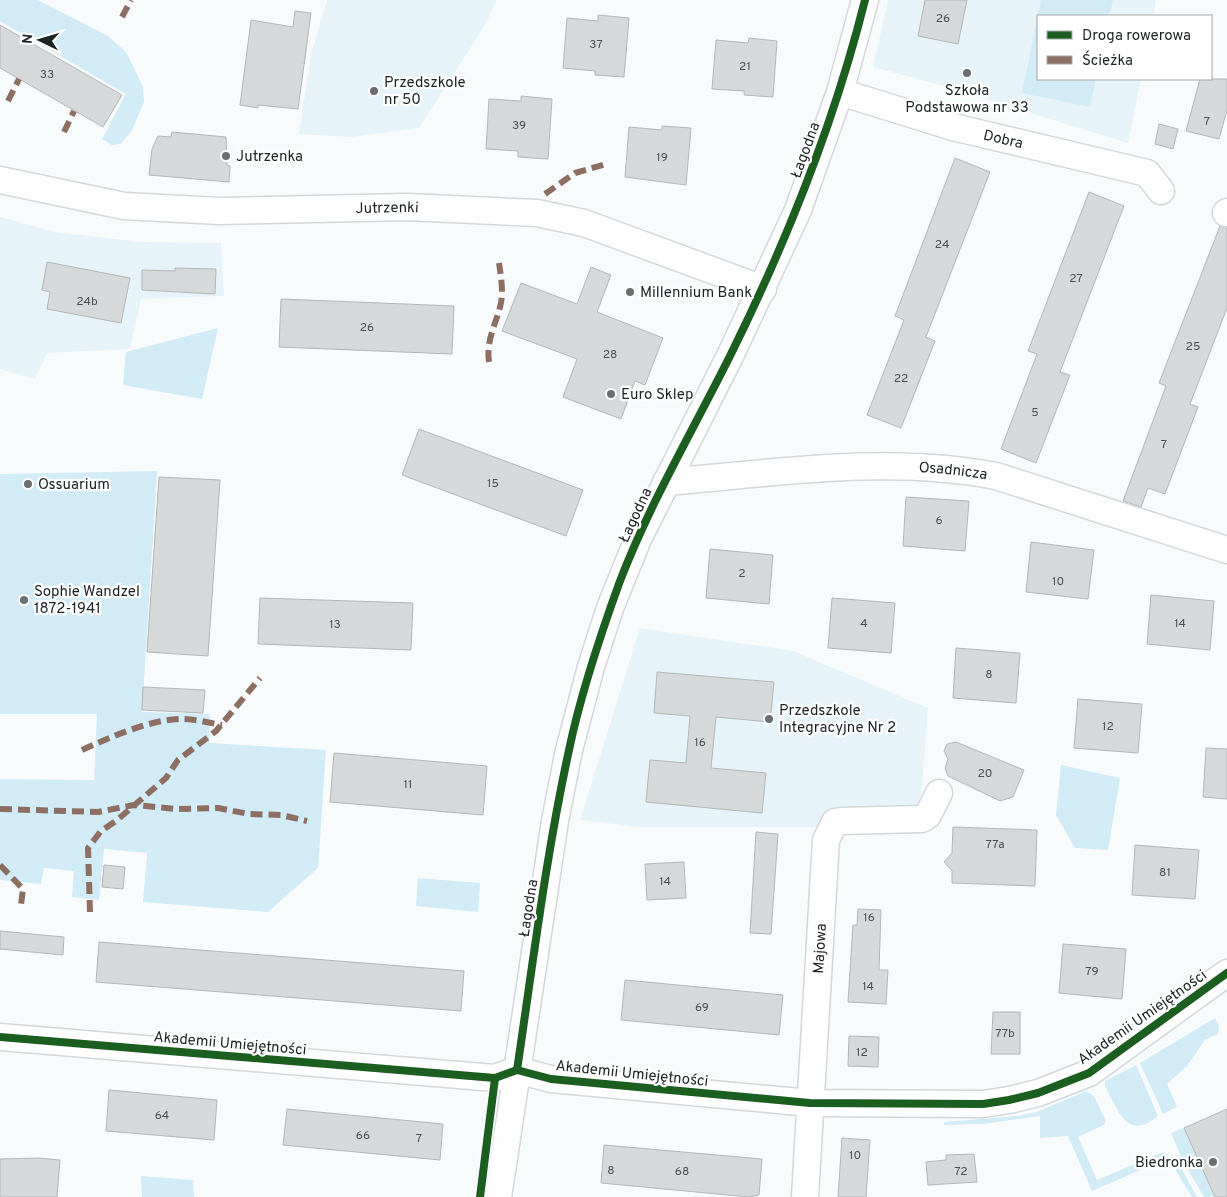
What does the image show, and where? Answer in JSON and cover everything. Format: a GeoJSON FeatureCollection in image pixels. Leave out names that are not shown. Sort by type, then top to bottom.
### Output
{"type":"FeatureCollection","features":[{"type":"Feature","properties":{"kind":"street","name":"Łagodna"},"geometry":{"type":"LineString","coordinates":[[498,1197],[555,821],[579,708],[622,578],[666,482],[763,289],[798,210],[840,92],[865,0]]}},
{"type":"Feature","properties":{"kind":"street","name":"Dobra"},"geometry":{"type":"LineString","coordinates":[[840,92],[953,127],[1147,173],[1161,192]]}},
{"type":"Feature","properties":{"kind":"street","name":"Jutrzenki"},"geometry":{"type":"LineString","coordinates":[[0,180],[77,197],[143,207],[219,210],[407,207],[536,213],[584,223],[763,289]]}},
{"type":"Feature","properties":{"kind":"street","name":"Osadnicza"},"geometry":{"type":"LineString","coordinates":[[666,482],[834,468],[905,466],[959,468],[996,476],[1227,550]]}},
{"type":"Feature","properties":{"kind":"street","name":"Majowa"},"geometry":{"type":"LineString","coordinates":[[806,1197],[826,840],[829,830],[835,822],[841,821],[922,819],[928,815],[939,793]]}},
{"type":"Feature","properties":{"kind":"street","name":"Akademii Umiejętności"},"geometry":{"type":"LineString","coordinates":[[0,1037],[495,1078],[516,1070],[551,1079],[810,1104],[983,1104],[1038,1093],[1089,1073],[1227,973]]}},
{"type":"Feature","properties":{"kind":"shaded area"},"geometry":{"type":"Polygon","coordinates":[[[0,0],[38,0],[108,36],[126,52],[143,87],[144,102],[132,130],[121,144],[112,145],[102,139],[126,94],[0,21],[0,0]]]}},
{"type":"Feature","properties":{"kind":"shaded area","name":"Przedszkole nr 50"},"geometry":{"type":"Polygon","coordinates":[[[327,0],[497,0],[485,25],[419,128],[351,137],[299,134],[311,54],[327,0]]]}},
{"type":"Feature","properties":{"kind":"shaded area","name":"Szkoła Podstawowa nr 33"},"geometry":{"type":"Polygon","coordinates":[[[888,0],[1156,0],[1153,15],[1037,15],[1037,80],[1141,80],[1128,143],[937,84],[873,67],[888,0]]]}},
{"type":"Feature","properties":{"kind":"shaded area"},"geometry":{"type":"Polygon","coordinates":[[[1041,0],[1113,0],[1109,15],[1038,15],[1041,0]]]}},
{"type":"Feature","properties":{"kind":"shaded area"},"geometry":{"type":"Polygon","coordinates":[[[1037,20],[1037,80],[1096,80],[1090,107],[1022,93],[1037,20]]]}},
{"type":"Feature","properties":{"kind":"shaded area"},"geometry":{"type":"Polygon","coordinates":[[[0,217],[55,232],[141,242],[221,243],[224,296],[141,299],[130,349],[47,353],[35,379],[0,369],[0,217]]]}},
{"type":"Feature","properties":{"kind":"shaded area"},"geometry":{"type":"Polygon","coordinates":[[[218,328],[202,399],[123,385],[126,352],[218,328]]]}},
{"type":"Feature","properties":{"kind":"shaded area"},"geometry":{"type":"Polygon","coordinates":[[[157,471],[142,712],[210,714],[209,743],[326,750],[318,868],[268,912],[143,902],[147,853],[104,849],[99,900],[72,897],[74,871],[44,868],[41,884],[0,880],[0,779],[94,780],[97,714],[0,714],[0,474],[157,471]]]}},
{"type":"Feature","properties":{"kind":"shaded area","name":"Przedszkole Integracyjne Nr 2"},"geometry":{"type":"Polygon","coordinates":[[[640,628],[793,651],[928,708],[920,811],[823,827],[638,827],[580,820],[640,628]]]}},
{"type":"Feature","properties":{"kind":"shaded area"},"geometry":{"type":"Polygon","coordinates":[[[1061,765],[1120,778],[1108,850],[1075,848],[1056,815],[1061,765]]]}},
{"type":"Feature","properties":{"kind":"shaded area"},"geometry":{"type":"Polygon","coordinates":[[[418,878],[480,883],[478,912],[416,906],[418,878]]]}},
{"type":"Feature","properties":{"kind":"shaded area"},"geometry":{"type":"Polygon","coordinates":[[[1215,1018],[1219,1026],[1218,1034],[1205,1040],[1187,1066],[1167,1084],[1177,1107],[1163,1114],[1140,1063],[1215,1018]]]}},
{"type":"Feature","properties":{"kind":"shaded area"},"geometry":{"type":"Polygon","coordinates":[[[1136,1065],[1158,1116],[1138,1126],[1125,1120],[1119,1113],[1105,1086],[1105,1081],[1136,1065]]]}},
{"type":"Feature","properties":{"kind":"shaded area"},"geometry":{"type":"Polygon","coordinates":[[[1086,1091],[1094,1096],[1106,1121],[1104,1125],[1078,1137],[1097,1180],[1163,1152],[1180,1166],[1197,1197],[1192,1197],[1168,1158],[1092,1191],[1068,1136],[1040,1138],[1040,1116],[983,1124],[944,1125],[944,1122],[1017,1116],[1037,1112],[1086,1091]]]}},
{"type":"Feature","properties":{"kind":"shaded area"},"geometry":{"type":"Polygon","coordinates":[[[1184,1128],[1214,1196],[1204,1197],[1184,1163],[1171,1133],[1184,1128]]]}},
{"type":"Feature","properties":{"kind":"shaded area"},"geometry":{"type":"Polygon","coordinates":[[[141,1176],[193,1180],[194,1197],[142,1197],[141,1176]]]}},
{"type":"Feature","properties":{"kind":"building"},"geometry":{"type":"Polygon","coordinates":[[[925,0],[967,0],[958,44],[918,36],[925,0]]]}},
{"type":"Feature","properties":{"kind":"building"},"geometry":{"type":"Polygon","coordinates":[[[295,11],[311,13],[298,109],[258,105],[258,108],[240,105],[251,20],[293,27],[295,11]]]}},
{"type":"Feature","properties":{"kind":"building"},"geometry":{"type":"Polygon","coordinates":[[[598,15],[629,18],[624,77],[595,75],[595,71],[563,68],[567,18],[598,21],[598,15]]]}},
{"type":"Feature","properties":{"kind":"building"},"geometry":{"type":"Polygon","coordinates":[[[0,25],[122,95],[103,127],[0,68],[0,25]]]}},
{"type":"Feature","properties":{"kind":"building"},"geometry":{"type":"Polygon","coordinates":[[[749,38],[777,41],[773,97],[744,95],[744,91],[712,89],[716,40],[748,43],[749,38]]]}},
{"type":"Feature","properties":{"kind":"building"},"geometry":{"type":"Polygon","coordinates":[[[1227,79],[1227,110],[1219,139],[1186,131],[1200,80],[1227,79]]]}},
{"type":"Feature","properties":{"kind":"building"},"geometry":{"type":"Polygon","coordinates":[[[521,96],[552,99],[548,159],[518,157],[518,151],[486,149],[489,99],[521,101],[521,96]]]}},
{"type":"Feature","properties":{"kind":"building"},"geometry":{"type":"Polygon","coordinates":[[[1159,124],[1178,129],[1173,149],[1155,144],[1159,124]]]}},
{"type":"Feature","properties":{"kind":"building"},"geometry":{"type":"Polygon","coordinates":[[[662,126],[691,128],[686,185],[625,177],[629,127],[662,130],[662,126]]]}},
{"type":"Feature","properties":{"kind":"building"},"geometry":{"type":"Polygon","coordinates":[[[172,132],[226,137],[227,165],[230,166],[229,182],[149,175],[152,149],[158,136],[171,137],[172,132]]]}},
{"type":"Feature","properties":{"kind":"building"},"geometry":{"type":"Polygon","coordinates":[[[955,158],[990,172],[926,337],[935,341],[901,428],[867,415],[904,320],[895,316],[955,158]]]}},
{"type":"Feature","properties":{"kind":"building"},"geometry":{"type":"Polygon","coordinates":[[[1089,192],[1124,206],[1060,372],[1070,375],[1036,463],[1001,449],[1037,354],[1028,351],[1089,192]]]}},
{"type":"Feature","properties":{"kind":"building"},"geometry":{"type":"Polygon","coordinates":[[[1220,226],[1227,228],[1227,308],[1190,404],[1198,407],[1165,494],[1148,488],[1141,507],[1123,501],[1166,386],[1159,383],[1220,226]]]}},
{"type":"Feature","properties":{"kind":"building"},"geometry":{"type":"Polygon","coordinates":[[[47,262],[130,278],[121,323],[47,309],[50,292],[42,290],[47,262]]]}},
{"type":"Feature","properties":{"kind":"building"},"geometry":{"type":"Polygon","coordinates":[[[591,267],[611,275],[597,312],[663,338],[645,385],[635,381],[621,419],[563,397],[577,359],[502,331],[521,283],[577,304],[591,267]]]}},
{"type":"Feature","properties":{"kind":"building"},"geometry":{"type":"Polygon","coordinates":[[[175,268],[216,269],[215,294],[142,290],[142,270],[175,271],[175,268]]]}},
{"type":"Feature","properties":{"kind":"building"},"geometry":{"type":"Polygon","coordinates":[[[281,299],[454,306],[452,354],[279,347],[281,299]]]}},
{"type":"Feature","properties":{"kind":"building"},"geometry":{"type":"Polygon","coordinates":[[[419,429],[583,490],[566,536],[402,475],[419,429]]]}},
{"type":"Feature","properties":{"kind":"building"},"geometry":{"type":"Polygon","coordinates":[[[159,477],[220,480],[208,656],[147,652],[159,477]]]}},
{"type":"Feature","properties":{"kind":"building"},"geometry":{"type":"Polygon","coordinates":[[[906,497],[969,501],[965,551],[903,546],[906,497]]]}},
{"type":"Feature","properties":{"kind":"building"},"geometry":{"type":"Polygon","coordinates":[[[1031,542],[1094,550],[1088,599],[1026,592],[1031,542]]]}},
{"type":"Feature","properties":{"kind":"building"},"geometry":{"type":"Polygon","coordinates":[[[710,549],[773,555],[769,604],[706,598],[710,549]]]}},
{"type":"Feature","properties":{"kind":"building"},"geometry":{"type":"Polygon","coordinates":[[[1151,595],[1214,601],[1210,650],[1147,644],[1151,595]]]}},
{"type":"Feature","properties":{"kind":"building"},"geometry":{"type":"Polygon","coordinates":[[[260,598],[413,603],[411,650],[258,644],[260,598]]]}},
{"type":"Feature","properties":{"kind":"building"},"geometry":{"type":"Polygon","coordinates":[[[832,598],[895,603],[891,653],[828,648],[832,598]]]}},
{"type":"Feature","properties":{"kind":"building"},"geometry":{"type":"Polygon","coordinates":[[[956,648],[1020,653],[1016,703],[953,698],[956,648]]]}},
{"type":"Feature","properties":{"kind":"building"},"geometry":{"type":"Polygon","coordinates":[[[657,672],[774,682],[770,722],[716,717],[711,768],[766,773],[762,813],[646,802],[650,760],[686,763],[690,716],[654,713],[657,672]]]}},
{"type":"Feature","properties":{"kind":"building"},"geometry":{"type":"Polygon","coordinates":[[[143,687],[205,690],[203,713],[142,710],[143,687]]]}},
{"type":"Feature","properties":{"kind":"building"},"geometry":{"type":"Polygon","coordinates":[[[1078,699],[1142,704],[1138,753],[1074,748],[1078,699]]]}},
{"type":"Feature","properties":{"kind":"building"},"geometry":{"type":"Polygon","coordinates":[[[956,742],[1024,770],[1013,797],[1000,801],[948,776],[945,768],[948,759],[944,751],[947,744],[956,742]]]}},
{"type":"Feature","properties":{"kind":"building"},"geometry":{"type":"Polygon","coordinates":[[[1206,748],[1227,749],[1227,799],[1203,797],[1206,748]]]}},
{"type":"Feature","properties":{"kind":"building"},"geometry":{"type":"Polygon","coordinates":[[[334,753],[487,766],[483,815],[330,802],[334,753]]]}},
{"type":"Feature","properties":{"kind":"building"},"geometry":{"type":"Polygon","coordinates":[[[953,827],[1037,830],[1035,886],[952,883],[952,871],[944,862],[952,853],[953,827]]]}},
{"type":"Feature","properties":{"kind":"building"},"geometry":{"type":"Polygon","coordinates":[[[756,832],[778,834],[771,934],[750,933],[756,832]]]}},
{"type":"Feature","properties":{"kind":"building"},"geometry":{"type":"Polygon","coordinates":[[[1135,845],[1199,850],[1195,899],[1132,895],[1135,845]]]}},
{"type":"Feature","properties":{"kind":"building"},"geometry":{"type":"Polygon","coordinates":[[[684,862],[686,898],[647,900],[645,864],[684,862]]]}},
{"type":"Feature","properties":{"kind":"building"},"geometry":{"type":"Polygon","coordinates":[[[104,865],[125,867],[123,889],[102,887],[104,865]]]}},
{"type":"Feature","properties":{"kind":"building"},"geometry":{"type":"Polygon","coordinates":[[[858,909],[881,910],[879,970],[888,970],[886,1004],[848,1002],[853,925],[857,925],[858,909]]]}},
{"type":"Feature","properties":{"kind":"building"},"geometry":{"type":"Polygon","coordinates":[[[0,931],[64,937],[63,955],[0,949],[0,931]]]}},
{"type":"Feature","properties":{"kind":"building"},"geometry":{"type":"Polygon","coordinates":[[[99,942],[464,971],[461,1011],[96,982],[99,942]]]}},
{"type":"Feature","properties":{"kind":"building"},"geometry":{"type":"Polygon","coordinates":[[[1063,944],[1126,949],[1122,999],[1059,993],[1063,944]]]}},
{"type":"Feature","properties":{"kind":"building"},"geometry":{"type":"Polygon","coordinates":[[[625,980],[783,995],[779,1035],[621,1020],[625,980]]]}},
{"type":"Feature","properties":{"kind":"building"},"geometry":{"type":"Polygon","coordinates":[[[993,1012],[1020,1012],[1020,1054],[991,1054],[993,1012]]]}},
{"type":"Feature","properties":{"kind":"building"},"geometry":{"type":"Polygon","coordinates":[[[849,1036],[879,1037],[878,1067],[848,1066],[849,1036]]]}},
{"type":"Feature","properties":{"kind":"building"},"geometry":{"type":"Polygon","coordinates":[[[109,1090],[217,1100],[214,1140],[106,1131],[109,1090]]]}},
{"type":"Feature","properties":{"kind":"building"},"geometry":{"type":"Polygon","coordinates":[[[287,1109],[443,1124],[440,1160],[283,1145],[287,1109]]]}},
{"type":"Feature","properties":{"kind":"building","name":"Biedronka"},"geometry":{"type":"Polygon","coordinates":[[[1227,1109],[1227,1197],[1215,1197],[1184,1128],[1227,1109]]]}},
{"type":"Feature","properties":{"kind":"building"},"geometry":{"type":"Polygon","coordinates":[[[842,1138],[870,1140],[866,1197],[838,1197],[842,1138]]]}},
{"type":"Feature","properties":{"kind":"building"},"geometry":{"type":"Polygon","coordinates":[[[604,1145],[762,1159],[759,1195],[749,1197],[601,1183],[604,1145]]]}},
{"type":"Feature","properties":{"kind":"building"},"geometry":{"type":"Polygon","coordinates":[[[974,1154],[977,1182],[928,1185],[926,1162],[946,1160],[946,1155],[974,1154]]]}},
{"type":"Feature","properties":{"kind":"building"},"geometry":{"type":"Polygon","coordinates":[[[39,1158],[60,1160],[57,1197],[0,1197],[0,1159],[39,1158]]]}},
{"type":"Feature","properties":{"kind":"marked path"},"geometry":{"type":"LineString","coordinates":[[122,17],[131,0]]}},
{"type":"Feature","properties":{"kind":"marked path"},"geometry":{"type":"LineString","coordinates":[[8,101],[19,79]]}},
{"type":"Feature","properties":{"kind":"marked path"},"geometry":{"type":"LineString","coordinates":[[64,132],[74,111]]}},
{"type":"Feature","properties":{"kind":"marked path"},"geometry":{"type":"LineString","coordinates":[[545,194],[575,173],[606,164]]}},
{"type":"Feature","properties":{"kind":"marked path"},"geometry":{"type":"LineString","coordinates":[[489,362],[490,340],[502,296],[499,263]]}},
{"type":"Feature","properties":{"kind":"marked path"},"geometry":{"type":"LineString","coordinates":[[90,912],[88,848],[101,831],[116,821],[166,778],[178,760],[216,731],[260,678]]}},
{"type":"Feature","properties":{"kind":"marked path"},"geometry":{"type":"LineString","coordinates":[[82,750],[144,725],[157,722],[188,719],[222,725]]}},
{"type":"Feature","properties":{"kind":"marked path"},"geometry":{"type":"LineString","coordinates":[[0,809],[98,812],[134,805],[177,809],[218,808],[249,814],[281,815],[307,821]]}},
{"type":"Feature","properties":{"kind":"marked path"},"geometry":{"type":"LineString","coordinates":[[0,865],[23,889],[21,905]]}},
{"type":"Feature","properties":{"kind":"cycle path"},"geometry":{"type":"LineString","coordinates":[[517,1070],[553,829],[579,707],[598,643],[620,581],[645,523],[751,313],[790,226],[839,92],[865,0]]}},
{"type":"Feature","properties":{"kind":"cycle path"},"geometry":{"type":"LineString","coordinates":[[0,1037],[495,1078],[517,1070],[551,1079],[810,1103],[983,1104],[1038,1093],[1089,1073],[1227,973]]}},
{"type":"Feature","properties":{"kind":"cycle path"},"geometry":{"type":"LineString","coordinates":[[480,1197],[495,1078]]}},
{"type":"Feature","properties":{"kind":"place","name":"Szkoła Podstawowa nr 33"},"geometry":{"type":"Point","coordinates":[967,73]}},
{"type":"Feature","properties":{"kind":"place","name":"Przedszkole nr 50"},"geometry":{"type":"Point","coordinates":[374,91]}},
{"type":"Feature","properties":{"kind":"place","name":"Jutrzenka"},"geometry":{"type":"Point","coordinates":[226,156]}},
{"type":"Feature","properties":{"kind":"place","name":"Millennium Bank"},"geometry":{"type":"Point","coordinates":[630,292]}},
{"type":"Feature","properties":{"kind":"place","name":"Euro Sklep"},"geometry":{"type":"Point","coordinates":[611,394]}},
{"type":"Feature","properties":{"kind":"place","name":"Ossuarium"},"geometry":{"type":"Point","coordinates":[28,484]}},
{"type":"Feature","properties":{"kind":"place","name":"Sophie Wandzel 1872-1941"},"geometry":{"type":"Point","coordinates":[24,600]}},
{"type":"Feature","properties":{"kind":"place","name":"Przedszkole Integracyjne Nr 2"},"geometry":{"type":"Point","coordinates":[769,719]}},
{"type":"Feature","properties":{"kind":"place","name":"Biedronka"},"geometry":{"type":"Point","coordinates":[1213,1162]}}]}
